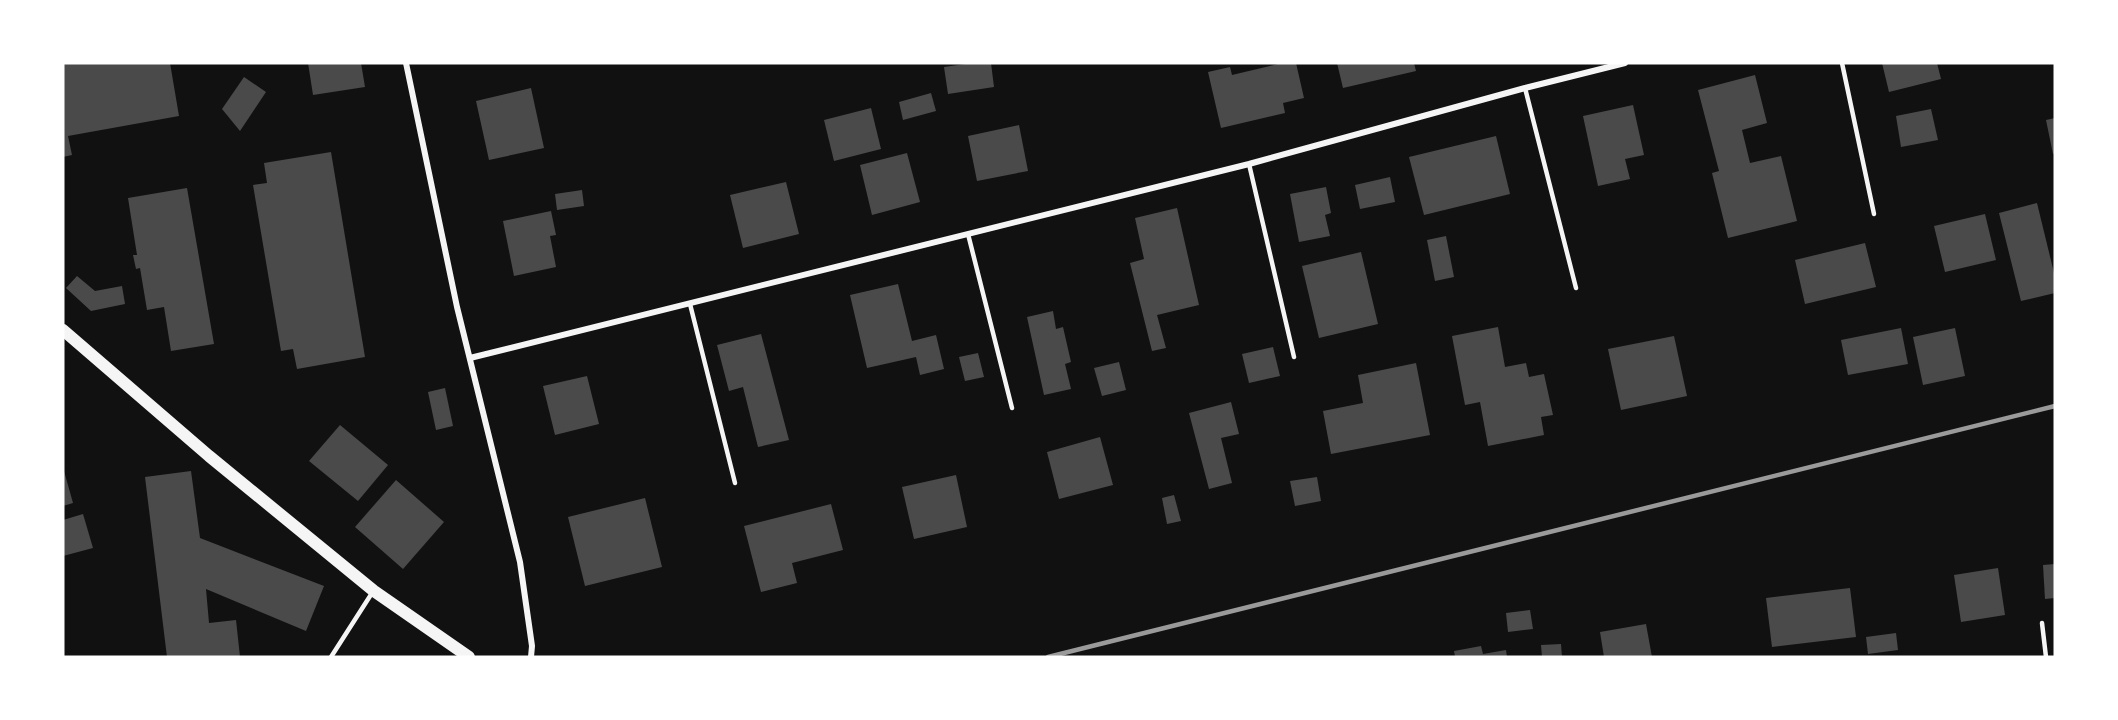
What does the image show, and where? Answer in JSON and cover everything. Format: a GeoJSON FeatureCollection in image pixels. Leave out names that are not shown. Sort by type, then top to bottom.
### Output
{"type":"FeatureCollection","features":[{"type":"Feature","properties":{"kind":"main road"},"geometry":{"type":"LineString","coordinates":[[63,330],[209,456],[374,591],[469,657]]}},
{"type":"Feature","properties":{"kind":"street"},"geometry":{"type":"LineString","coordinates":[[406,63],[457,307],[520,562],[532,646],[531,657]]}},
{"type":"Feature","properties":{"kind":"street"},"geometry":{"type":"LineString","coordinates":[[470,357],[690,304],[967,232],[1249,164],[1625,63]]}},
{"type":"Feature","properties":{"kind":"lane"},"geometry":{"type":"LineString","coordinates":[[1842,63],[1874,214]]}},
{"type":"Feature","properties":{"kind":"lane"},"geometry":{"type":"LineString","coordinates":[[1525,88],[1576,288]]}},
{"type":"Feature","properties":{"kind":"lane"},"geometry":{"type":"LineString","coordinates":[[1249,164],[1294,357]]}},
{"type":"Feature","properties":{"kind":"lane"},"geometry":{"type":"LineString","coordinates":[[967,232],[1012,408]]}},
{"type":"Feature","properties":{"kind":"lane"},"geometry":{"type":"LineString","coordinates":[[690,304],[735,483]]}},
{"type":"Feature","properties":{"kind":"lane"},"geometry":{"type":"LineString","coordinates":[[332,657],[374,591]]}},
{"type":"Feature","properties":{"kind":"lane"},"geometry":{"type":"LineString","coordinates":[[2042,624],[2046,657]]}},
{"type":"Feature","properties":{"kind":"building"},"geometry":{"type":"Polygon","coordinates":[[[63,63],[170,63],[179,116],[68,136],[72,155],[63,157],[63,63]]]}},
{"type":"Feature","properties":{"kind":"building"},"geometry":{"type":"Polygon","coordinates":[[[308,63],[361,63],[365,87],[313,95],[308,63]]]}},
{"type":"Feature","properties":{"kind":"building"},"geometry":{"type":"Polygon","coordinates":[[[991,63],[994,87],[948,94],[944,67],[991,63]]]}},
{"type":"Feature","properties":{"kind":"building"},"geometry":{"type":"Polygon","coordinates":[[[1282,63],[1296,63],[1304,98],[1283,103],[1285,113],[1221,128],[1208,72],[1230,67],[1232,75],[1282,63]]]}},
{"type":"Feature","properties":{"kind":"building"},"geometry":{"type":"Polygon","coordinates":[[[1337,63],[1414,63],[1416,71],[1343,88],[1337,63]]]}},
{"type":"Feature","properties":{"kind":"building"},"geometry":{"type":"Polygon","coordinates":[[[1882,63],[1937,63],[1941,79],[1889,92],[1882,63]]]}},
{"type":"Feature","properties":{"kind":"building"},"geometry":{"type":"Polygon","coordinates":[[[1755,75],[1767,123],[1742,130],[1750,163],[1781,156],[1797,221],[1728,238],[1712,173],[1719,171],[1698,90],[1755,75]]]}},
{"type":"Feature","properties":{"kind":"building"},"geometry":{"type":"Polygon","coordinates":[[[244,77],[266,92],[240,131],[222,109],[244,77]]]}},
{"type":"Feature","properties":{"kind":"building"},"geometry":{"type":"Polygon","coordinates":[[[531,88],[544,148],[489,160],[476,101],[531,88]]]}},
{"type":"Feature","properties":{"kind":"building"},"geometry":{"type":"Polygon","coordinates":[[[931,93],[936,111],[903,120],[899,102],[931,93]]]}},
{"type":"Feature","properties":{"kind":"building"},"geometry":{"type":"Polygon","coordinates":[[[1633,105],[1644,155],[1625,159],[1630,179],[1598,186],[1583,116],[1633,105]]]}},
{"type":"Feature","properties":{"kind":"building"},"geometry":{"type":"Polygon","coordinates":[[[871,108],[881,149],[834,161],[824,120],[871,108]]]}},
{"type":"Feature","properties":{"kind":"building"},"geometry":{"type":"Polygon","coordinates":[[[1931,109],[1938,140],[1901,147],[1896,116],[1931,109]]]}},
{"type":"Feature","properties":{"kind":"building"},"geometry":{"type":"Polygon","coordinates":[[[2055,118],[2055,153],[2053,154],[2046,120],[2055,118]]]}},
{"type":"Feature","properties":{"kind":"building"},"geometry":{"type":"Polygon","coordinates":[[[1019,125],[1028,171],[977,181],[968,136],[1019,125]]]}},
{"type":"Feature","properties":{"kind":"building"},"geometry":{"type":"Polygon","coordinates":[[[1496,136],[1510,194],[1424,215],[1409,157],[1496,136]]]}},
{"type":"Feature","properties":{"kind":"building"},"geometry":{"type":"Polygon","coordinates":[[[331,152],[365,357],[297,369],[293,349],[281,351],[253,185],[267,183],[264,163],[331,152]]]}},
{"type":"Feature","properties":{"kind":"building"},"geometry":{"type":"Polygon","coordinates":[[[907,153],[920,202],[872,215],[860,165],[907,153]]]}},
{"type":"Feature","properties":{"kind":"building"},"geometry":{"type":"Polygon","coordinates":[[[1390,177],[1395,202],[1360,209],[1355,185],[1390,177]]]}},
{"type":"Feature","properties":{"kind":"building"},"geometry":{"type":"Polygon","coordinates":[[[786,182],[799,234],[743,248],[730,195],[786,182]]]}},
{"type":"Feature","properties":{"kind":"building"},"geometry":{"type":"Polygon","coordinates":[[[1326,187],[1331,213],[1325,215],[1330,236],[1299,242],[1290,194],[1326,187]]]}},
{"type":"Feature","properties":{"kind":"building"},"geometry":{"type":"Polygon","coordinates":[[[187,188],[214,344],[171,351],[164,307],[147,310],[140,268],[136,269],[133,255],[137,255],[128,198],[187,188]]]}},
{"type":"Feature","properties":{"kind":"building"},"geometry":{"type":"Polygon","coordinates":[[[582,190],[584,206],[557,210],[555,194],[582,190]]]}},
{"type":"Feature","properties":{"kind":"building"},"geometry":{"type":"Polygon","coordinates":[[[2037,203],[2055,277],[2055,293],[2021,301],[1999,213],[2037,203]]]}},
{"type":"Feature","properties":{"kind":"building"},"geometry":{"type":"Polygon","coordinates":[[[1177,208],[1199,305],[1157,315],[1166,348],[1152,351],[1130,263],[1144,259],[1135,218],[1177,208]]]}},
{"type":"Feature","properties":{"kind":"building"},"geometry":{"type":"Polygon","coordinates":[[[551,211],[556,235],[550,236],[556,267],[514,276],[503,221],[551,211]]]}},
{"type":"Feature","properties":{"kind":"building"},"geometry":{"type":"Polygon","coordinates":[[[1985,214],[1996,260],[1945,272],[1934,226],[1985,214]]]}},
{"type":"Feature","properties":{"kind":"building"},"geometry":{"type":"Polygon","coordinates":[[[1446,236],[1454,277],[1435,281],[1427,240],[1446,236]]]}},
{"type":"Feature","properties":{"kind":"building"},"geometry":{"type":"Polygon","coordinates":[[[1865,243],[1876,287],[1805,304],[1795,260],[1865,243]]]}},
{"type":"Feature","properties":{"kind":"building"},"geometry":{"type":"Polygon","coordinates":[[[1361,252],[1378,324],[1319,338],[1302,266],[1361,252]]]}},
{"type":"Feature","properties":{"kind":"building"},"geometry":{"type":"Polygon","coordinates":[[[77,276],[95,291],[122,286],[125,304],[91,311],[66,288],[77,276]]]}},
{"type":"Feature","properties":{"kind":"building"},"geometry":{"type":"Polygon","coordinates":[[[898,284],[912,341],[936,335],[944,369],[920,375],[916,357],[867,368],[850,295],[898,284]]]}},
{"type":"Feature","properties":{"kind":"building"},"geometry":{"type":"Polygon","coordinates":[[[1053,311],[1056,329],[1063,327],[1071,362],[1065,364],[1071,389],[1044,395],[1027,317],[1053,311]]]}},
{"type":"Feature","properties":{"kind":"building"},"geometry":{"type":"Polygon","coordinates":[[[1498,327],[1505,367],[1526,363],[1529,377],[1544,374],[1553,415],[1541,417],[1544,435],[1488,446],[1480,402],[1465,405],[1452,336],[1498,327]]]}},
{"type":"Feature","properties":{"kind":"building"},"geometry":{"type":"Polygon","coordinates":[[[1901,328],[1908,364],[1848,375],[1841,340],[1901,328]]]}},
{"type":"Feature","properties":{"kind":"building"},"geometry":{"type":"Polygon","coordinates":[[[1955,328],[1965,376],[1923,385],[1913,337],[1955,328]]]}},
{"type":"Feature","properties":{"kind":"building"},"geometry":{"type":"Polygon","coordinates":[[[761,334],[789,440],[758,447],[743,387],[729,391],[717,345],[761,334]]]}},
{"type":"Feature","properties":{"kind":"building"},"geometry":{"type":"Polygon","coordinates":[[[1674,336],[1687,396],[1621,410],[1608,349],[1674,336]]]}},
{"type":"Feature","properties":{"kind":"building"},"geometry":{"type":"Polygon","coordinates":[[[1273,347],[1280,376],[1249,383],[1242,354],[1273,347]]]}},
{"type":"Feature","properties":{"kind":"building"},"geometry":{"type":"Polygon","coordinates":[[[978,353],[984,377],[965,381],[959,357],[978,353]]]}},
{"type":"Feature","properties":{"kind":"building"},"geometry":{"type":"Polygon","coordinates":[[[1119,362],[1126,390],[1102,396],[1094,368],[1119,362]]]}},
{"type":"Feature","properties":{"kind":"building"},"geometry":{"type":"Polygon","coordinates":[[[1416,363],[1430,435],[1331,454],[1323,411],[1363,403],[1358,375],[1416,363]]]}},
{"type":"Feature","properties":{"kind":"building"},"geometry":{"type":"Polygon","coordinates":[[[587,376],[599,424],[555,435],[543,386],[587,376]]]}},
{"type":"Feature","properties":{"kind":"building"},"geometry":{"type":"Polygon","coordinates":[[[445,388],[453,426],[436,430],[428,392],[445,388]]]}},
{"type":"Feature","properties":{"kind":"building"},"geometry":{"type":"Polygon","coordinates":[[[1231,402],[1239,434],[1221,438],[1232,483],[1209,489],[1189,413],[1231,402]]]}},
{"type":"Feature","properties":{"kind":"building"},"geometry":{"type":"Polygon","coordinates":[[[340,425],[388,465],[358,501],[309,461],[340,425]]]}},
{"type":"Feature","properties":{"kind":"building"},"geometry":{"type":"Polygon","coordinates":[[[1100,437],[1113,485],[1059,499],[1047,452],[1100,437]]]}},
{"type":"Feature","properties":{"kind":"building"},"geometry":{"type":"Polygon","coordinates":[[[191,471],[200,538],[324,586],[306,631],[206,589],[209,623],[236,620],[240,657],[167,657],[145,477],[191,471]]]}},
{"type":"Feature","properties":{"kind":"building"},"geometry":{"type":"Polygon","coordinates":[[[63,472],[73,503],[63,506],[63,472]]]}},
{"type":"Feature","properties":{"kind":"building"},"geometry":{"type":"Polygon","coordinates":[[[956,475],[967,527],[914,539],[902,487],[956,475]]]}},
{"type":"Feature","properties":{"kind":"building"},"geometry":{"type":"Polygon","coordinates":[[[1317,477],[1321,501],[1295,506],[1290,481],[1317,477]]]}},
{"type":"Feature","properties":{"kind":"building"},"geometry":{"type":"Polygon","coordinates":[[[396,480],[444,522],[403,569],[355,527],[396,480]]]}},
{"type":"Feature","properties":{"kind":"building"},"geometry":{"type":"Polygon","coordinates":[[[1174,495],[1181,521],[1167,524],[1162,498],[1174,495]]]}},
{"type":"Feature","properties":{"kind":"building"},"geometry":{"type":"Polygon","coordinates":[[[645,498],[662,567],[585,586],[568,517],[645,498]]]}},
{"type":"Feature","properties":{"kind":"building"},"geometry":{"type":"Polygon","coordinates":[[[831,504],[843,550],[792,563],[797,583],[761,592],[744,526],[831,504]]]}},
{"type":"Feature","properties":{"kind":"building"},"geometry":{"type":"Polygon","coordinates":[[[83,514],[93,548],[63,556],[63,520],[83,514]]]}},
{"type":"Feature","properties":{"kind":"building"},"geometry":{"type":"Polygon","coordinates":[[[2055,564],[2055,598],[2045,599],[2043,565],[2055,564]]]}},
{"type":"Feature","properties":{"kind":"building"},"geometry":{"type":"Polygon","coordinates":[[[1998,568],[2005,615],[1961,622],[1954,575],[1998,568]]]}},
{"type":"Feature","properties":{"kind":"building"},"geometry":{"type":"Polygon","coordinates":[[[1850,588],[1856,637],[1772,647],[1766,598],[1850,588]]]}},
{"type":"Feature","properties":{"kind":"building"},"geometry":{"type":"Polygon","coordinates":[[[1530,610],[1533,629],[1508,632],[1506,613],[1530,610]]]}},
{"type":"Feature","properties":{"kind":"building"},"geometry":{"type":"Polygon","coordinates":[[[1646,624],[1652,657],[1604,657],[1600,632],[1646,624]]]}},
{"type":"Feature","properties":{"kind":"building"},"geometry":{"type":"Polygon","coordinates":[[[1896,633],[1898,650],[1868,654],[1866,637],[1896,633]]]}},
{"type":"Feature","properties":{"kind":"building"},"geometry":{"type":"Polygon","coordinates":[[[1561,644],[1562,657],[1542,657],[1541,645],[1561,644]]]}},
{"type":"Feature","properties":{"kind":"building"},"geometry":{"type":"Polygon","coordinates":[[[1481,646],[1483,654],[1506,650],[1507,657],[1455,657],[1454,651],[1481,646]]]}},
{"type":"Feature","properties":{"kind":"railway"},"geometry":{"type":"LineString","coordinates":[[1048,657],[2055,406]]}}]}
